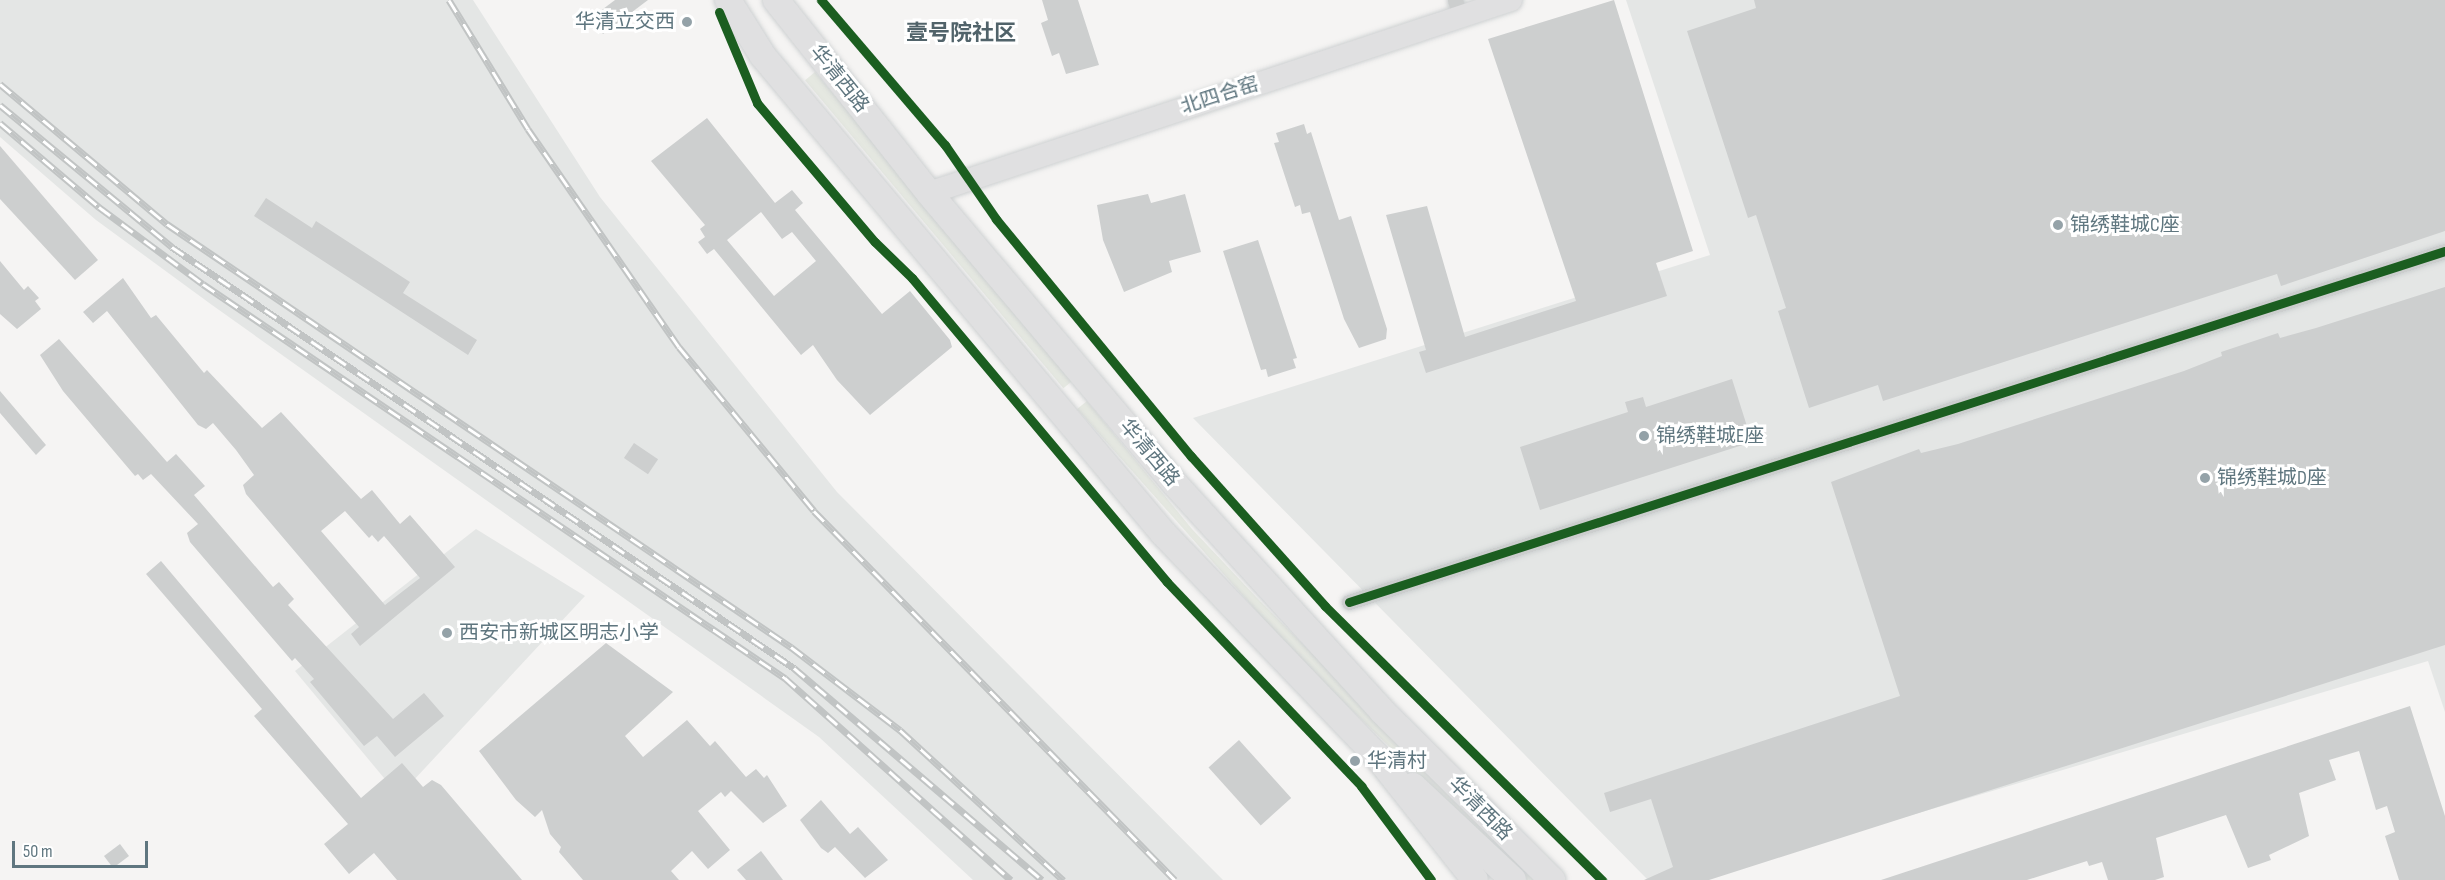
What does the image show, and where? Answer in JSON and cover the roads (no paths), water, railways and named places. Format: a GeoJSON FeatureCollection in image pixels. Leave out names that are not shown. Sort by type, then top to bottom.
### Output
{"type":"FeatureCollection","features":[{"type":"Feature","properties":{"kind":"main road"},"geometry":{"type":"LineString","coordinates":[[708,0],[764,57]]}},
{"type":"Feature","properties":{"kind":"main road","name":"华清西路"},"geometry":{"type":"LineString","coordinates":[[728,0],[764,57],[1163,533],[1376,755],[1475,880]]}},
{"type":"Feature","properties":{"kind":"main road","name":"华清西路"},"geometry":{"type":"LineString","coordinates":[[776,0],[929,193],[1262,583],[1552,880]]}},
{"type":"Feature","properties":{"kind":"main road"},"geometry":{"type":"LineString","coordinates":[[782,0],[795,25]]}},
{"type":"Feature","properties":{"kind":"main road"},"geometry":{"type":"LineString","coordinates":[[1376,755],[1513,880]]}},
{"type":"Feature","properties":{"kind":"street","name":"北四合窑"},"geometry":{"type":"LineString","coordinates":[[929,193],[1458,8],[1511,0]]}},
{"type":"Feature","properties":{"kind":"street"},"geometry":{"type":"LineString","coordinates":[[1349,602],[2445,251]]}},
{"type":"Feature","properties":{"kind":"railway"},"geometry":{"type":"LineString","coordinates":[[449,0],[528,129],[679,347],[814,511],[1175,880]]}},
{"type":"Feature","properties":{"kind":"railway"},"geometry":{"type":"LineString","coordinates":[[0,84],[167,224],[791,647],[900,730],[1063,880]]}},
{"type":"Feature","properties":{"kind":"railway"},"geometry":{"type":"LineString","coordinates":[[0,105],[172,247],[794,668],[1042,880]]}},
{"type":"Feature","properties":{"kind":"railway"},"geometry":{"type":"LineString","coordinates":[[0,123],[99,207],[203,284],[785,678],[1011,880]]}},
{"type":"Feature","properties":{"kind":"place","name":"华清立交西"},"geometry":{"type":"Point","coordinates":[687,22]}},
{"type":"Feature","properties":{"kind":"place","name":"锦绣鞋城C座"},"geometry":{"type":"Point","coordinates":[2058,225]}},
{"type":"Feature","properties":{"kind":"place","name":"锦绣鞋城E座"},"geometry":{"type":"Point","coordinates":[1644,436]}},
{"type":"Feature","properties":{"kind":"place","name":"锦绣鞋城D座"},"geometry":{"type":"Point","coordinates":[2205,478]}},
{"type":"Feature","properties":{"kind":"place","name":"西安市新城区明志小学"},"geometry":{"type":"Point","coordinates":[447,633]}},
{"type":"Feature","properties":{"kind":"place","name":"华清村"},"geometry":{"type":"Point","coordinates":[1355,761]}},
{"type":"Feature","properties":{"kind":"district","name":"壹号院社区"},"geometry":{"type":"Point","coordinates":[961,34]}}]}
